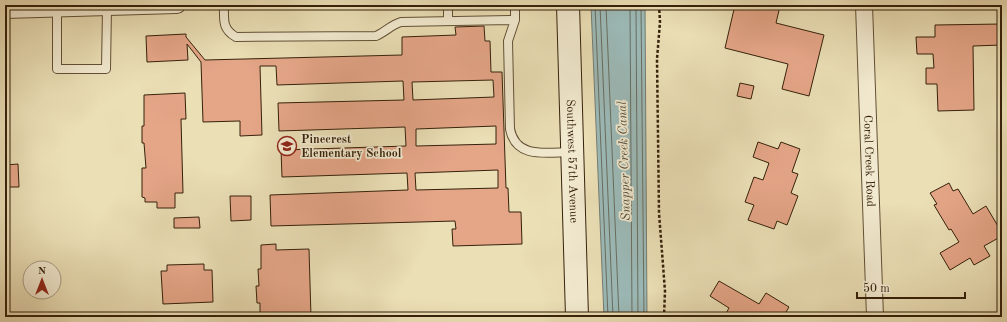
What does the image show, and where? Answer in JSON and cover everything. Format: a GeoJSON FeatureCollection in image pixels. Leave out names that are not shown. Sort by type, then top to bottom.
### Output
{"type":"FeatureCollection","features":[{"type":"Feature","properties":{"kind":"main road","name":"Southwest 57th Avenue"},"geometry":{"type":"LineString","coordinates":[[568,5],[577,317]]}},
{"type":"Feature","properties":{"kind":"street"},"geometry":{"type":"LineString","coordinates":[[5,10],[177,5]]}},
{"type":"Feature","properties":{"kind":"street","name":"Coral Creek Road"},"geometry":{"type":"LineString","coordinates":[[864,5],[875,317]]}},
{"type":"Feature","properties":{"kind":"lane"},"geometry":{"type":"LineString","coordinates":[[224,5],[225,26],[230,34],[236,37],[376,36],[388,27],[401,22],[515,20]]}},
{"type":"Feature","properties":{"kind":"lane"},"geometry":{"type":"LineString","coordinates":[[448,5],[448,21]]}},
{"type":"Feature","properties":{"kind":"lane"},"geometry":{"type":"LineString","coordinates":[[515,5],[515,20],[508,41],[511,137],[518,147],[530,152],[572,152]]}},
{"type":"Feature","properties":{"kind":"lane"},"geometry":{"type":"LineString","coordinates":[[57,8],[57,68],[106,68],[107,7]]}},
{"type":"Feature","properties":{"kind":"path"},"geometry":{"type":"LineString","coordinates":[[659,5],[660,22],[657,66],[659,213],[665,291],[664,317]]}},
{"type":"Feature","properties":{"kind":"water","name":"Snapper Creek Canal"},"geometry":{"type":"Polygon","coordinates":[[[591,5],[645,5],[647,317],[604,317],[591,5]]]}},
{"type":"Feature","properties":{"kind":"building"},"geometry":{"type":"Polygon","coordinates":[[[735,5],[780,6],[776,23],[824,35],[809,96],[782,89],[788,64],[725,48],[735,5]]]}},
{"type":"Feature","properties":{"kind":"building"},"geometry":{"type":"Polygon","coordinates":[[[1002,24],[1002,45],[973,46],[974,110],[938,111],[937,84],[926,84],[926,68],[934,68],[933,54],[917,54],[916,37],[935,37],[935,25],[1002,24]]]}},
{"type":"Feature","properties":{"kind":"building"},"geometry":{"type":"Polygon","coordinates":[[[484,26],[485,41],[490,41],[491,72],[502,72],[506,188],[508,188],[509,212],[521,212],[522,244],[453,246],[452,229],[456,229],[455,221],[271,226],[270,195],[408,190],[407,173],[282,177],[281,150],[406,146],[405,127],[279,131],[278,103],[404,100],[403,81],[277,85],[276,66],[260,66],[262,135],[240,136],[240,121],[203,122],[201,62],[187,44],[188,60],[147,62],[146,36],[186,34],[186,37],[205,60],[402,55],[402,37],[456,35],[455,27],[484,26]],[[493,80],[412,82],[413,100],[494,97],[493,80]],[[496,126],[416,129],[416,146],[496,144],[496,126]],[[498,170],[415,173],[416,190],[498,188],[498,170]]]}},
{"type":"Feature","properties":{"kind":"building"},"geometry":{"type":"Polygon","coordinates":[[[740,83],[754,86],[751,99],[737,96],[740,83]]]}},
{"type":"Feature","properties":{"kind":"building"},"geometry":{"type":"Polygon","coordinates":[[[185,93],[186,119],[181,119],[183,193],[175,193],[175,208],[157,208],[157,202],[145,202],[145,198],[142,197],[142,168],[146,168],[144,143],[142,143],[142,126],[144,126],[144,95],[185,93]]]}},
{"type":"Feature","properties":{"kind":"building"},"geometry":{"type":"Polygon","coordinates":[[[758,142],[778,149],[781,142],[800,149],[792,172],[798,174],[791,193],[798,196],[787,225],[777,221],[774,229],[748,220],[754,205],[745,202],[754,177],[763,180],[769,163],[753,157],[758,142]]]}},
{"type":"Feature","properties":{"kind":"building"},"geometry":{"type":"Polygon","coordinates":[[[18,164],[19,187],[5,187],[5,165],[18,164]]]}},
{"type":"Feature","properties":{"kind":"building"},"geometry":{"type":"Polygon","coordinates":[[[949,183],[953,191],[958,189],[973,214],[986,206],[1002,233],[1002,236],[984,246],[990,256],[974,265],[970,258],[950,270],[940,253],[959,242],[951,229],[949,230],[934,205],[937,204],[930,193],[949,183]]]}},
{"type":"Feature","properties":{"kind":"building"},"geometry":{"type":"Polygon","coordinates":[[[230,196],[251,196],[251,220],[231,221],[230,196]]]}},
{"type":"Feature","properties":{"kind":"building"},"geometry":{"type":"Polygon","coordinates":[[[199,217],[200,228],[174,228],[174,218],[199,217]]]}},
{"type":"Feature","properties":{"kind":"building"},"geometry":{"type":"Polygon","coordinates":[[[276,244],[276,250],[309,249],[311,317],[260,317],[260,303],[257,303],[256,286],[259,286],[258,269],[261,269],[261,245],[276,244]]]}},
{"type":"Feature","properties":{"kind":"building"},"geometry":{"type":"Polygon","coordinates":[[[204,264],[204,270],[212,270],[213,302],[163,304],[161,271],[167,271],[167,265],[204,264]]]}},
{"type":"Feature","properties":{"kind":"building"},"geometry":{"type":"Polygon","coordinates":[[[719,281],[759,304],[766,293],[789,307],[783,317],[724,317],[729,308],[710,296],[719,281]]]}},
{"type":"Feature","properties":{"kind":"place","name":"Pinecrest Elementary School"},"geometry":{"type":"Point","coordinates":[287,146]}}]}
